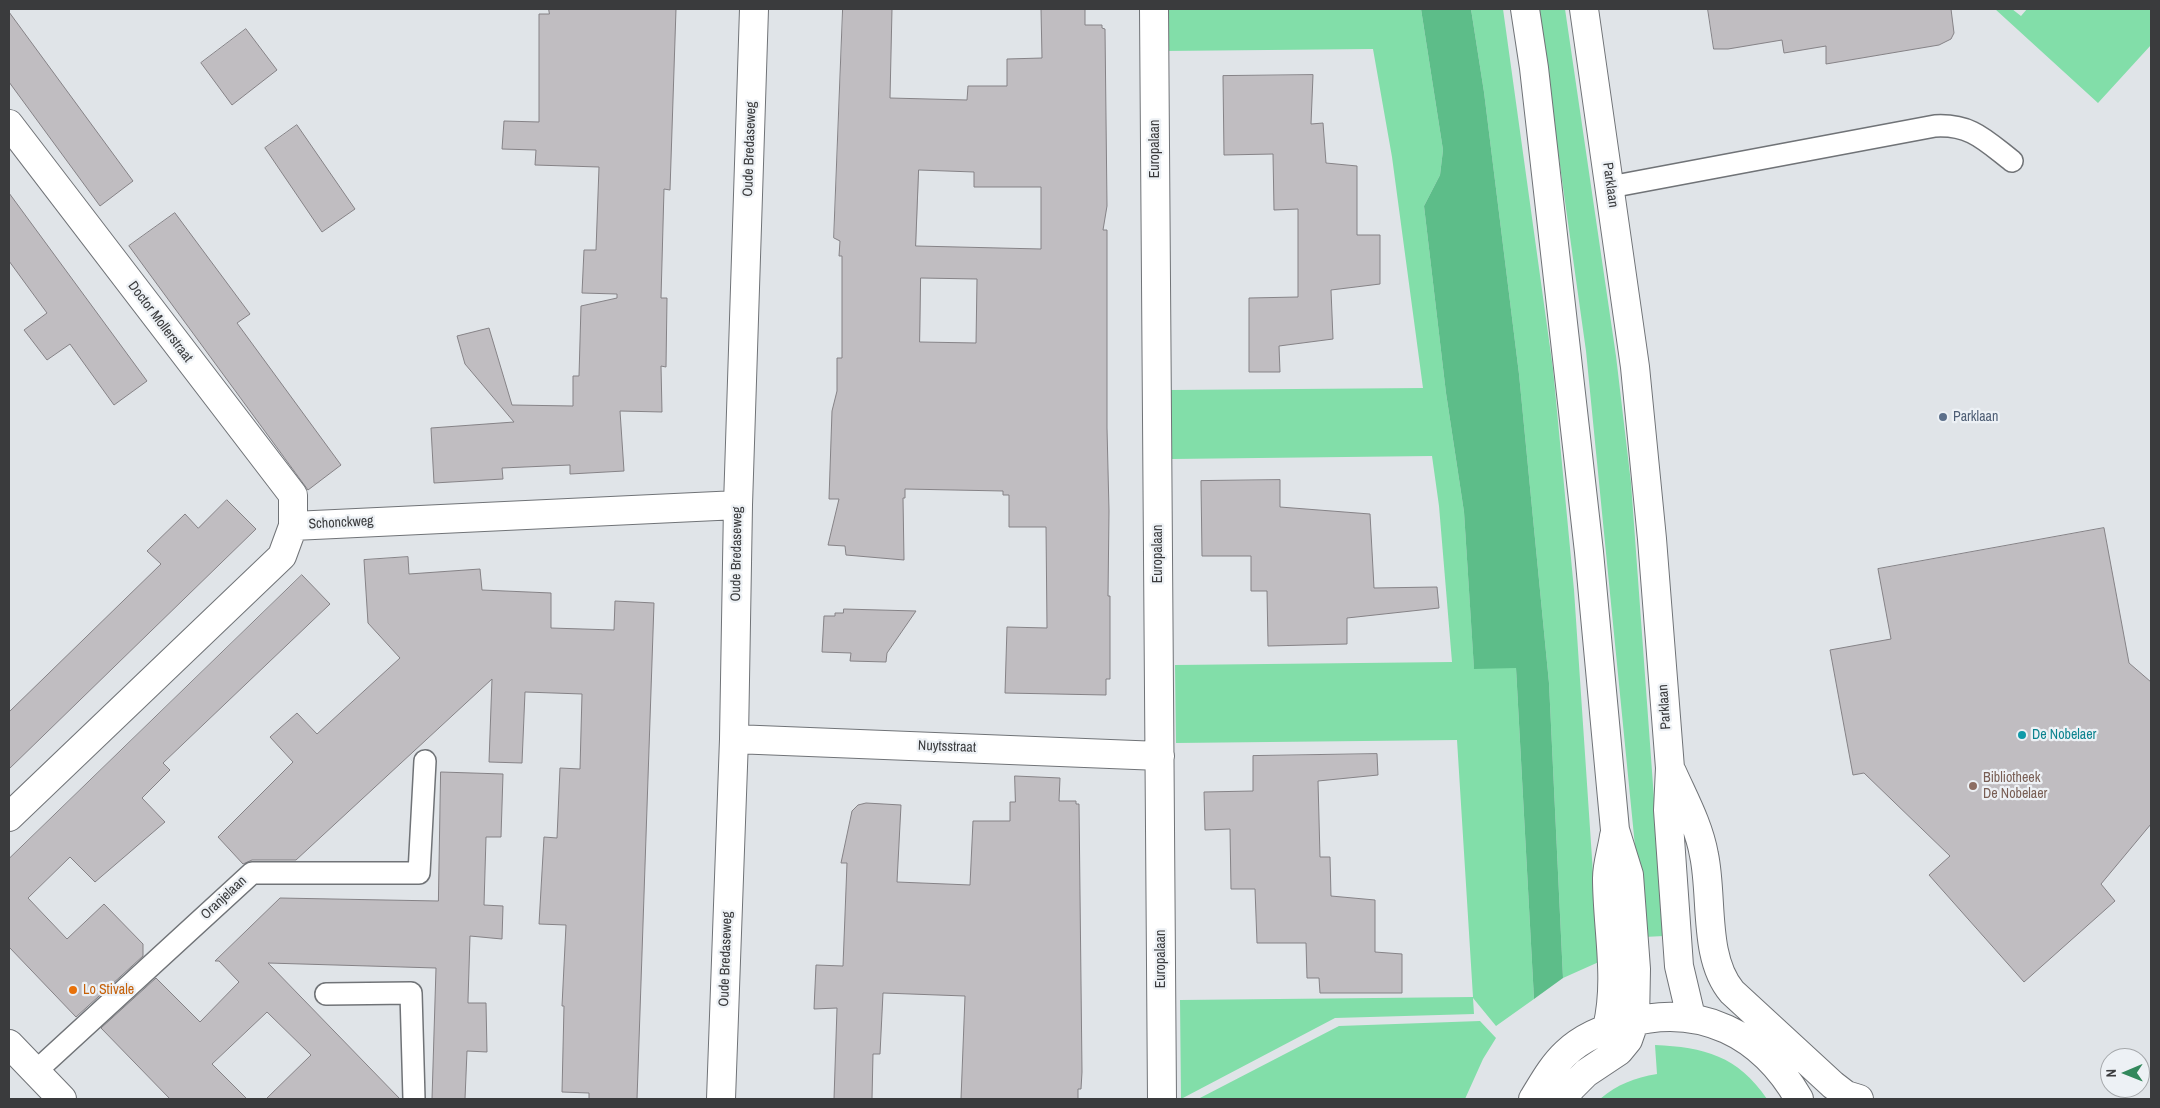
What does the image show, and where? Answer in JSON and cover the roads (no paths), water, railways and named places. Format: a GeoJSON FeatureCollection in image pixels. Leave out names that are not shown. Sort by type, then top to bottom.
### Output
{"type":"FeatureCollection","features":[{"type":"Feature","properties":{"kind":"street","name":"Oude Bredaseweg"},"geometry":{"type":"LineString","coordinates":[[721,1099],[734,739],[738,505],[754,9]]}},
{"type":"Feature","properties":{"kind":"street","name":"Europalaan"},"geometry":{"type":"LineString","coordinates":[[1154,9],[1162,1099]]}},
{"type":"Feature","properties":{"kind":"street"},"geometry":{"type":"LineString","coordinates":[[1525,9],[1534,68],[1585,522],[1615,830],[1629,875],[1636,969],[1636,1020],[1628,1040],[1619,1051],[1586,1073],[1571,1088],[1564,1099]]}},
{"type":"Feature","properties":{"kind":"street","name":"Parklaan"},"geometry":{"type":"LineString","coordinates":[[1584,9],[1635,367],[1652,539],[1670,768],[1668,810],[1678,959],[1691,1017]]}},
{"type":"Feature","properties":{"kind":"street","name":"Doctor Mollerstraat"},"geometry":{"type":"LineString","coordinates":[[9,124],[293,495],[294,526]]}},
{"type":"Feature","properties":{"kind":"street","name":"Schonckweg"},"geometry":{"type":"LineString","coordinates":[[9,817],[282,556],[294,526],[738,505]]}},
{"type":"Feature","properties":{"kind":"street","name":"Nuytsstraat"},"geometry":{"type":"LineString","coordinates":[[734,739],[1160,756]]}},
{"type":"Feature","properties":{"kind":"street"},"geometry":{"type":"LineString","coordinates":[[1670,768],[1697,829],[1704,853],[1709,883],[1714,954],[1722,979],[1732,992],[1833,1085],[1846,1095],[1859,1099]]}},
{"type":"Feature","properties":{"kind":"street"},"geometry":{"type":"LineString","coordinates":[[1607,1028],[1611,1012],[1613,973],[1607,876],[1615,830]]}},
{"type":"Feature","properties":{"kind":"street"},"geometry":{"type":"LineString","coordinates":[[1533,1099],[1550,1071],[1567,1052],[1607,1028],[1636,1020],[1662,1017],[1691,1017],[1707,1020],[1748,1041],[1771,1060],[1788,1081],[1798,1099]]}},
{"type":"Feature","properties":{"kind":"street"},"geometry":{"type":"LineString","coordinates":[[9,1044],[62,1099]]}},
{"type":"Feature","properties":{"kind":"lane"},"geometry":{"type":"LineString","coordinates":[[1610,187],[1940,126],[1968,129],[2012,161]]}},
{"type":"Feature","properties":{"kind":"lane","name":"Oranjelaan"},"geometry":{"type":"LineString","coordinates":[[35,1072],[252,873],[419,873],[425,761]]}},
{"type":"Feature","properties":{"kind":"lane"},"geometry":{"type":"LineString","coordinates":[[326,994],[411,993],[414,1099]]}},
{"type":"Feature","properties":{"kind":"place","name":"Parklaan"},"geometry":{"type":"Point","coordinates":[1943,417]}},
{"type":"Feature","properties":{"kind":"place","name":"De Nobelaer"},"geometry":{"type":"Point","coordinates":[2022,735]}},
{"type":"Feature","properties":{"kind":"place","name":"Bibliotheek De Nobelaer"},"geometry":{"type":"Point","coordinates":[1973,786]}},
{"type":"Feature","properties":{"kind":"place","name":"Lo Stivale"},"geometry":{"type":"Point","coordinates":[73,990]}}]}
